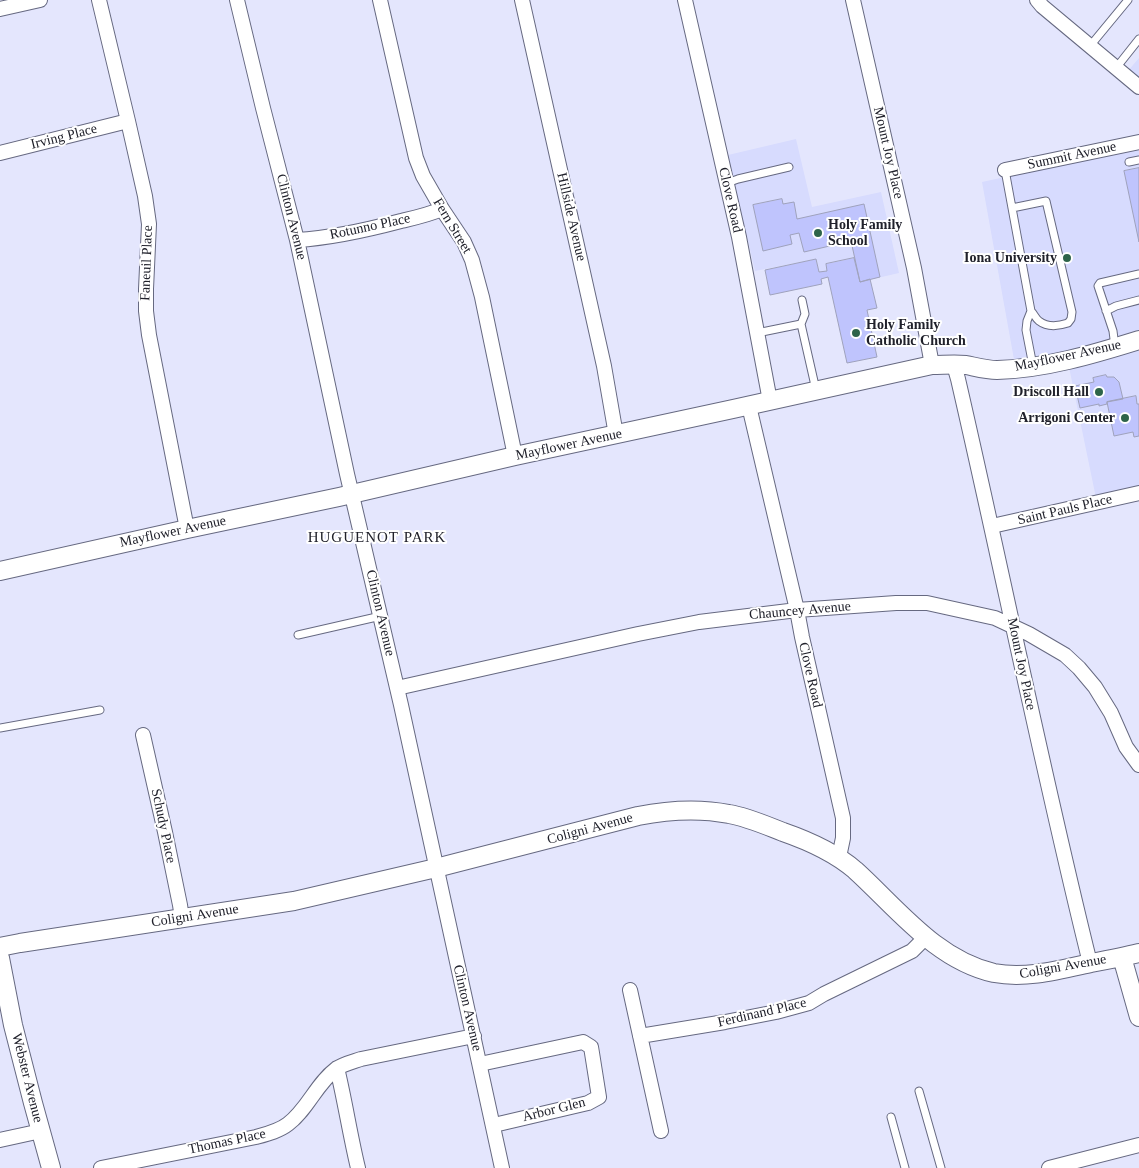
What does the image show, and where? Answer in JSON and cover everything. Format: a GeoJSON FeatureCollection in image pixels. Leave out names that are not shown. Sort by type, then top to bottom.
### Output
{"type":"FeatureCollection","features":[{"type":"Feature","properties":{"kind":"street"},"geometry":{"type":"LineString","coordinates":[[0,9],[40,0]]}},
{"type":"Feature","properties":{"kind":"street","name":"Faneuil Place"},"geometry":{"type":"LineString","coordinates":[[99,0],[145,196],[149,224],[146,289],[149,335],[187,528]]}},
{"type":"Feature","properties":{"kind":"street","name":"Clinton Avenue"},"geometry":{"type":"LineString","coordinates":[[237,0],[297,240],[502,1168]]}},
{"type":"Feature","properties":{"kind":"street","name":"Fern Street"},"geometry":{"type":"LineString","coordinates":[[380,0],[416,158],[423,176],[464,242],[472,260],[482,297],[515,456]]}},
{"type":"Feature","properties":{"kind":"street","name":"Hillside Avenue"},"geometry":{"type":"LineString","coordinates":[[522,0],[604,366],[616,435]]}},
{"type":"Feature","properties":{"kind":"street","name":"Clove Road"},"geometry":{"type":"LineString","coordinates":[[685,0],[739,237],[770,401]]}},
{"type":"Feature","properties":{"kind":"street","name":"Mount Joy Place"},"geometry":{"type":"LineString","coordinates":[[853,0],[914,268],[932,365]]}},
{"type":"Feature","properties":{"kind":"street"},"geometry":{"type":"LineString","coordinates":[[1037,0],[1139,87]]}},
{"type":"Feature","properties":{"kind":"street","name":"Irving Place"},"geometry":{"type":"LineString","coordinates":[[0,153],[128,120]]}},
{"type":"Feature","properties":{"kind":"street","name":"Summit Avenue"},"geometry":{"type":"LineString","coordinates":[[1005,170],[1139,142]]}},
{"type":"Feature","properties":{"kind":"street","name":"Rotunno Place"},"geometry":{"type":"LineString","coordinates":[[297,240],[315,239],[381,226],[442,209]]}},
{"type":"Feature","properties":{"kind":"street","name":"Mayflower Avenue"},"geometry":{"type":"LineString","coordinates":[[0,571],[187,528],[352,494],[515,456],[932,365],[968,365],[994,370],[1034,367],[1076,358],[1139,340]]}},
{"type":"Feature","properties":{"kind":"street","name":"Mount Joy Place"},"geometry":{"type":"LineString","coordinates":[[954,364],[992,526],[1012,626],[1066,866],[1090,963]]}},
{"type":"Feature","properties":{"kind":"street","name":"Clove Road"},"geometry":{"type":"LineString","coordinates":[[749,406],[843,818],[844,838],[839,857]]}},
{"type":"Feature","properties":{"kind":"street","name":"Saint Pauls Place"},"geometry":{"type":"LineString","coordinates":[[992,526],[1139,493]]}},
{"type":"Feature","properties":{"kind":"street","name":"Chauncey Avenue"},"geometry":{"type":"LineString","coordinates":[[397,688],[699,622],[797,610],[896,603],[927,603],[995,618],[1029,634],[1065,655],[1096,687],[1111,713],[1126,747],[1139,765]]}},
{"type":"Feature","properties":{"kind":"street","name":"Schudy Place"},"geometry":{"type":"LineString","coordinates":[[143,735],[182,918]]}},
{"type":"Feature","properties":{"kind":"street","name":"Coligni Avenue"},"geometry":{"type":"LineString","coordinates":[[0,947],[20,942],[294,901],[436,868],[638,816],[677,810],[729,814],[807,840],[839,857],[940,948],[965,963],[992,972],[1014,976],[1070,968],[1139,953]]}},
{"type":"Feature","properties":{"kind":"street","name":"Ferdinand Place"},"geometry":{"type":"LineString","coordinates":[[640,1036],[734,1020],[809,1004],[824,994],[912,951],[926,937]]}},
{"type":"Feature","properties":{"kind":"street"},"geometry":{"type":"LineString","coordinates":[[1122,957],[1139,1017]]}},
{"type":"Feature","properties":{"kind":"street","name":"Webster Avenue"},"geometry":{"type":"LineString","coordinates":[[0,958],[33,1103],[51,1168]]}},
{"type":"Feature","properties":{"kind":"street"},"geometry":{"type":"LineString","coordinates":[[630,990],[661,1131]]}},
{"type":"Feature","properties":{"kind":"street","name":"Thomas Place"},"geometry":{"type":"LineString","coordinates":[[101,1168],[273,1132],[287,1125],[298,1115],[326,1078],[337,1068],[345,1064],[474,1036]]}},
{"type":"Feature","properties":{"kind":"street","name":"Arbor Glen"},"geometry":{"type":"LineString","coordinates":[[480,1064],[582,1042],[591,1047],[599,1097],[588,1103],[494,1125]]}},
{"type":"Feature","properties":{"kind":"street"},"geometry":{"type":"LineString","coordinates":[[337,1068],[358,1168]]}},
{"type":"Feature","properties":{"kind":"street"},"geometry":{"type":"LineString","coordinates":[[0,1140],[41,1131]]}},
{"type":"Feature","properties":{"kind":"street"},"geometry":{"type":"LineString","coordinates":[[1049,1168],[1139,1145]]}},
{"type":"Feature","properties":{"kind":"lane"},"geometry":{"type":"LineString","coordinates":[[1090,46],[1128,0]]}},
{"type":"Feature","properties":{"kind":"lane"},"geometry":{"type":"LineString","coordinates":[[1116,68],[1139,39]]}},
{"type":"Feature","properties":{"kind":"lane"},"geometry":{"type":"LineString","coordinates":[[1129,162],[1139,160]]}},
{"type":"Feature","properties":{"kind":"lane"},"geometry":{"type":"LineString","coordinates":[[727,184],[789,167]]}},
{"type":"Feature","properties":{"kind":"lane"},"geometry":{"type":"LineString","coordinates":[[1005,170],[1012,208],[1031,311],[1039,321],[1048,325],[1058,326],[1068,323],[1072,312],[1046,200],[1012,208]]}},
{"type":"Feature","properties":{"kind":"lane"},"geometry":{"type":"LineString","coordinates":[[1115,347],[1113,331],[1098,286],[1100,283],[1139,274]]}},
{"type":"Feature","properties":{"kind":"lane"},"geometry":{"type":"LineString","coordinates":[[802,300],[805,314],[801,324],[816,391]]}},
{"type":"Feature","properties":{"kind":"lane"},"geometry":{"type":"LineString","coordinates":[[1106,311],[1116,306],[1139,300]]}},
{"type":"Feature","properties":{"kind":"lane"},"geometry":{"type":"LineString","coordinates":[[1031,311],[1026,330],[1034,367]]}},
{"type":"Feature","properties":{"kind":"lane"},"geometry":{"type":"LineString","coordinates":[[757,333],[801,324]]}},
{"type":"Feature","properties":{"kind":"lane"},"geometry":{"type":"LineString","coordinates":[[298,635],[381,616]]}},
{"type":"Feature","properties":{"kind":"lane"},"geometry":{"type":"LineString","coordinates":[[0,728],[100,710]]}},
{"type":"Feature","properties":{"kind":"lane"},"geometry":{"type":"LineString","coordinates":[[919,1091],[941,1168]]}},
{"type":"Feature","properties":{"kind":"lane"},"geometry":{"type":"LineString","coordinates":[[891,1117],[905,1168]]}},
{"type":"Feature","properties":{"kind":"shaded area"},"geometry":{"type":"Polygon","coordinates":[[[1139,58],[1139,81],[1127,72],[1139,58]]]}},
{"type":"Feature","properties":{"kind":"shaded area","name":"Holy Family School"},"geometry":{"type":"Polygon","coordinates":[[[796,139],[812,207],[881,192],[899,273],[860,282],[854,258],[826,264],[827,271],[819,272],[816,259],[755,271],[728,155],[796,139]]]}},
{"type":"Feature","properties":{"kind":"shaded area","name":"Iona University"},"geometry":{"type":"Polygon","coordinates":[[[1139,148],[1139,334],[1015,365],[982,182],[1139,148]]]}},
{"type":"Feature","properties":{"kind":"shaded area"},"geometry":{"type":"Polygon","coordinates":[[[1139,347],[1139,489],[1096,498],[1069,367],[1139,347]]]}},
{"type":"Feature","properties":{"kind":"building"},"geometry":{"type":"Polygon","coordinates":[[[1139,168],[1139,242],[1124,171],[1139,168]]]}},
{"type":"Feature","properties":{"kind":"building"},"geometry":{"type":"Polygon","coordinates":[[[782,199],[783,204],[794,202],[797,219],[864,204],[880,277],[860,282],[851,241],[804,252],[799,233],[790,235],[792,244],[763,251],[753,205],[782,199]]]}},
{"type":"Feature","properties":{"kind":"building","name":"Holy Family Catholic Church"},"geometry":{"type":"Polygon","coordinates":[[[854,258],[860,282],[870,279],[877,308],[867,310],[877,357],[847,363],[828,277],[821,279],[822,284],[770,295],[765,270],[816,259],[819,272],[827,271],[826,264],[854,258]]]}},
{"type":"Feature","properties":{"kind":"building","name":"Driscoll Hall"},"geometry":{"type":"Polygon","coordinates":[[[1106,375],[1107,377],[1114,377],[1119,382],[1123,399],[1107,402],[1107,404],[1099,406],[1099,404],[1080,408],[1075,386],[1094,382],[1093,378],[1106,375]]]}},
{"type":"Feature","properties":{"kind":"building","name":"Arrigoni Center"},"geometry":{"type":"Polygon","coordinates":[[[1136,396],[1137,404],[1139,404],[1139,436],[1134,437],[1133,432],[1114,436],[1107,402],[1136,396]]]}},
{"type":"Feature","properties":{"kind":"place","name":"Holy Family School"},"geometry":{"type":"Point","coordinates":[818,233]}},
{"type":"Feature","properties":{"kind":"place","name":"Iona University"},"geometry":{"type":"Point","coordinates":[1067,258]}},
{"type":"Feature","properties":{"kind":"place","name":"Holy Family Catholic Church"},"geometry":{"type":"Point","coordinates":[856,333]}},
{"type":"Feature","properties":{"kind":"place","name":"Driscoll Hall"},"geometry":{"type":"Point","coordinates":[1099,392]}},
{"type":"Feature","properties":{"kind":"place","name":"Arrigoni Center"},"geometry":{"type":"Point","coordinates":[1125,418]}},
{"type":"Feature","properties":{"kind":"district","name":"HUGUENOT PARK"},"geometry":{"type":"Point","coordinates":[377,538]}}]}
